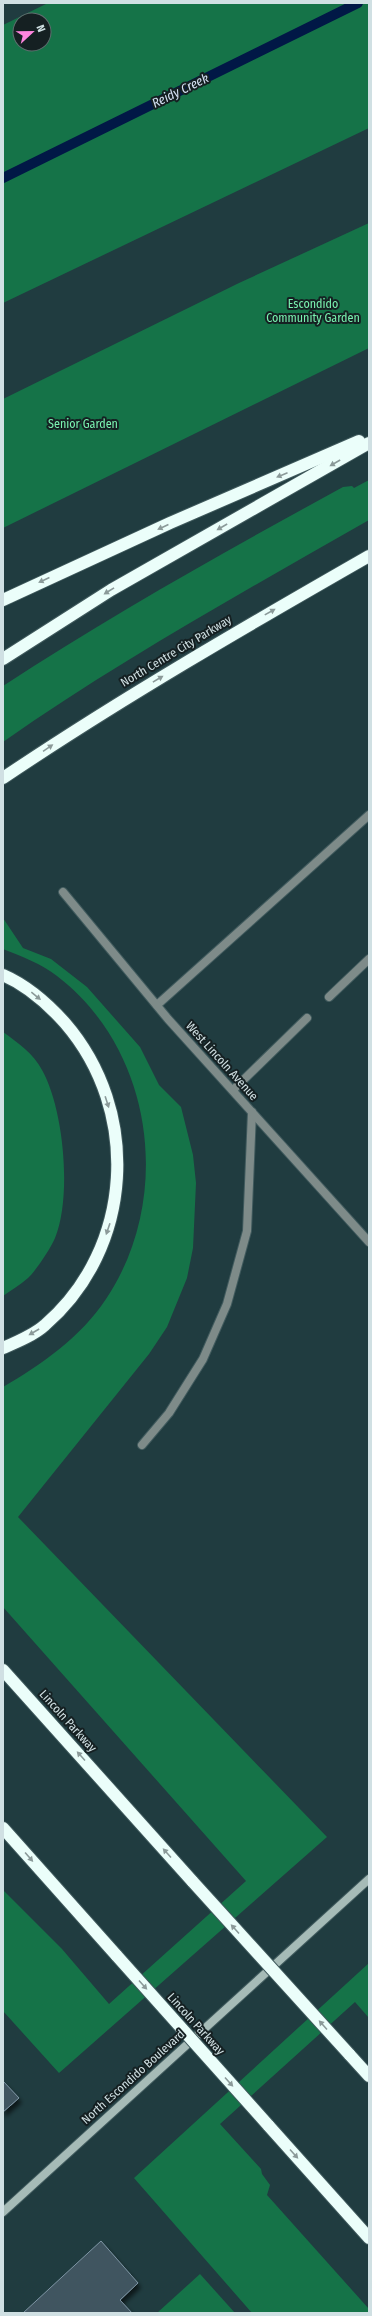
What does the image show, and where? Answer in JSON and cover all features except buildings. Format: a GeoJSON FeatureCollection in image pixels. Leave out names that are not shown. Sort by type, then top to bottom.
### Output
{"type":"FeatureCollection","features":[{"type":"Feature","properties":{"kind":"highway"},"geometry":{"type":"LineString","coordinates":[[3,600],[170,523],[369,437]]}},
{"type":"Feature","properties":{"kind":"highway"},"geometry":{"type":"LineString","coordinates":[[3,658],[111,590],[369,443]]}},
{"type":"Feature","properties":{"kind":"highway","name":"North Centre City Parkway"},"geometry":{"type":"LineString","coordinates":[[3,778],[97,715],[251,623],[369,556]]}},
{"type":"Feature","properties":{"kind":"highway"},"geometry":{"type":"LineString","coordinates":[[3,975],[14,980],[55,1012],[76,1036],[96,1068],[109,1106],[118,1147],[117,1188],[110,1228],[94,1263],[76,1293],[45,1326],[3,1348]]}},
{"type":"Feature","properties":{"kind":"highway","name":"Lincoln Parkway"},"geometry":{"type":"LineString","coordinates":[[3,1670],[369,2076]]}},
{"type":"Feature","properties":{"kind":"highway","name":"Lincoln Parkway"},"geometry":{"type":"LineString","coordinates":[[3,1828],[369,2238]]}},
{"type":"Feature","properties":{"kind":"street"},"geometry":{"type":"LineString","coordinates":[[157,1005],[369,815]]}},
{"type":"Feature","properties":{"kind":"street","name":"West Lincoln Avenue"},"geometry":{"type":"LineString","coordinates":[[63,892],[157,1005],[369,1242]]}},
{"type":"Feature","properties":{"kind":"street"},"geometry":{"type":"LineString","coordinates":[[329,997],[369,960]]}},
{"type":"Feature","properties":{"kind":"street"},"geometry":{"type":"LineString","coordinates":[[233,1090],[307,1018]]}},
{"type":"Feature","properties":{"kind":"street"},"geometry":{"type":"LineString","coordinates":[[142,1445],[168,1414],[203,1359],[227,1304],[247,1231],[252,1112]]}},
{"type":"Feature","properties":{"kind":"street","name":"North Escondido Boulevard"},"geometry":{"type":"LineString","coordinates":[[3,2212],[369,1879]]}},
{"type":"Feature","properties":{"kind":"green space"},"geometry":{"type":"Polygon","coordinates":[[[48,3],[369,3],[369,128],[3,303],[3,25],[12,21],[12,52],[52,52],[52,12],[30,12],[48,3]]]}},
{"type":"Feature","properties":{"kind":"green space","name":"Senior Garden"},"geometry":{"type":"Polygon","coordinates":[[[369,223],[369,348],[3,528],[3,399],[239,283],[369,223]]]}},
{"type":"Feature","properties":{"kind":"green space"},"geometry":{"type":"Polygon","coordinates":[[[369,480],[369,520],[138,654],[3,742],[3,686],[86,633],[214,559],[343,487],[352,486],[354,488],[369,480]]]}},
{"type":"Feature","properties":{"kind":"green space"},"geometry":{"type":"Polygon","coordinates":[[[3,918],[23,948],[51,959],[87,987],[140,1047],[159,1085],[181,1107],[193,1155],[196,1183],[193,1248],[187,1278],[167,1327],[149,1354],[18,1517],[327,1837],[59,2073],[3,2011],[3,1890],[62,1949],[109,2004],[246,1881],[3,1607],[3,1387],[46,1360],[72,1338],[85,1326],[106,1299],[127,1259],[140,1217],[146,1173],[143,1128],[133,1085],[115,1044],[90,1007],[57,976],[24,957],[3,949],[3,918]]]}},
{"type":"Feature","properties":{"kind":"green space"},"geometry":{"type":"Polygon","coordinates":[[[3,1032],[25,1049],[39,1064],[50,1087],[56,1107],[60,1129],[64,1177],[60,1221],[53,1242],[43,1260],[31,1275],[3,1296],[3,1032]]]}},
{"type":"Feature","properties":{"kind":"green space"},"geometry":{"type":"Polygon","coordinates":[[[369,1963],[369,2018],[355,2002],[220,2124],[261,2169],[262,2174],[270,2185],[267,2195],[369,2309],[369,2313],[252,2313],[134,2178],[369,1963]]]}},
{"type":"Feature","properties":{"kind":"green space"},"geometry":{"type":"Polygon","coordinates":[[[200,2274],[235,2313],[157,2313],[200,2274]]]}},
{"type":"Feature","properties":{"kind":"waterway","name":"Reidy Creek"},"geometry":{"type":"LineString","coordinates":[[3,178],[358,3]]}},
{"type":"Feature","properties":{"kind":"park label","name":"Escondido Community Garden"},"geometry":{"type":"Point","coordinates":[313,311]}}]}
